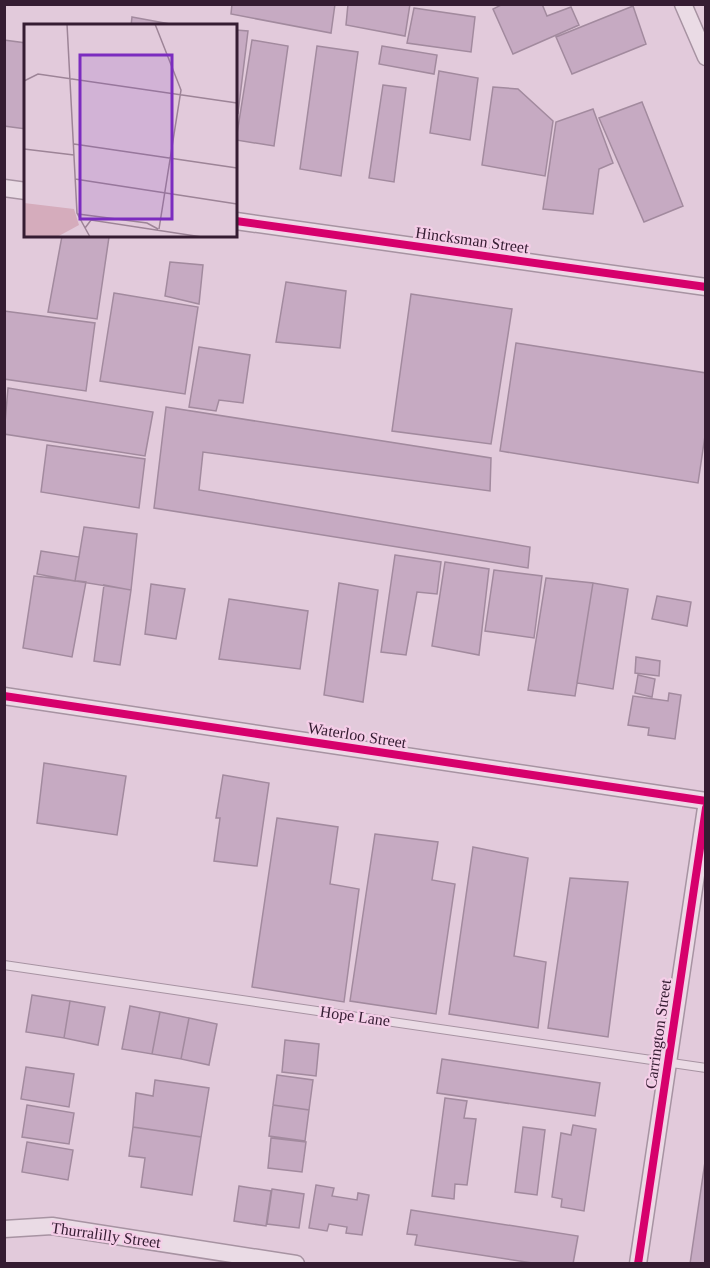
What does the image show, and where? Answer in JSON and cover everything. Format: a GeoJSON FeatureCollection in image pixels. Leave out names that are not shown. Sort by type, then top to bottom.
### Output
{"type":"FeatureCollection","features":[{"type":"Feature","properties":{"kind":"street"},"geometry":{"type":"LineString","coordinates":[[683,4],[705,57]]}},
{"type":"Feature","properties":{"kind":"street"},"geometry":{"type":"LineString","coordinates":[[4,188],[24,191]]}},
{"type":"Feature","properties":{"kind":"street","name":"Hincksman Street"},"geometry":{"type":"LineString","coordinates":[[237,220],[705,287]]}},
{"type":"Feature","properties":{"kind":"street","name":"Waterloo Street"},"geometry":{"type":"LineString","coordinates":[[4,696],[705,801]]}},
{"type":"Feature","properties":{"kind":"street","name":"Carrington Street"},"geometry":{"type":"LineString","coordinates":[[638,1263],[705,808]]}},
{"type":"Feature","properties":{"kind":"street","name":"Thurralilly Street"},"geometry":{"type":"LineString","coordinates":[[4,1229],[52,1226],[206,1257],[296,1263]]}},
{"type":"Feature","properties":{"kind":"lane","name":"Hope Lane"},"geometry":{"type":"LineString","coordinates":[[4,965],[705,1068]]}},
{"type":"Feature","properties":{"kind":"building"},"geometry":{"type":"Polygon","coordinates":[[[232,4],[335,4],[331,33],[231,14],[232,4]]]}},
{"type":"Feature","properties":{"kind":"building"},"geometry":{"type":"Polygon","coordinates":[[[348,4],[410,4],[405,36],[346,25],[348,4]]]}},
{"type":"Feature","properties":{"kind":"building"},"geometry":{"type":"Polygon","coordinates":[[[503,4],[542,4],[547,16],[571,7],[579,25],[513,54],[493,9],[503,4]]]}},
{"type":"Feature","properties":{"kind":"building"},"geometry":{"type":"Polygon","coordinates":[[[633,6],[646,44],[572,74],[556,37],[633,6]]]}},
{"type":"Feature","properties":{"kind":"building"},"geometry":{"type":"Polygon","coordinates":[[[414,8],[475,17],[471,52],[407,43],[414,8]]]}},
{"type":"Feature","properties":{"kind":"building"},"geometry":{"type":"Polygon","coordinates":[[[132,17],[170,24],[131,24],[132,17]]]}},
{"type":"Feature","properties":{"kind":"building"},"geometry":{"type":"Polygon","coordinates":[[[237,30],[248,31],[237,112],[237,30]]]}},
{"type":"Feature","properties":{"kind":"building"},"geometry":{"type":"Polygon","coordinates":[[[4,40],[24,43],[24,129],[4,126],[4,40]]]}},
{"type":"Feature","properties":{"kind":"building"},"geometry":{"type":"Polygon","coordinates":[[[252,40],[288,46],[274,146],[237,140],[252,40]]]}},
{"type":"Feature","properties":{"kind":"building"},"geometry":{"type":"Polygon","coordinates":[[[317,46],[358,52],[341,176],[300,169],[317,46]]]}},
{"type":"Feature","properties":{"kind":"building"},"geometry":{"type":"Polygon","coordinates":[[[382,46],[437,55],[434,74],[379,64],[382,46]]]}},
{"type":"Feature","properties":{"kind":"building"},"geometry":{"type":"Polygon","coordinates":[[[439,71],[478,78],[470,140],[430,133],[439,71]]]}},
{"type":"Feature","properties":{"kind":"building"},"geometry":{"type":"Polygon","coordinates":[[[383,85],[406,88],[394,182],[369,178],[383,85]]]}},
{"type":"Feature","properties":{"kind":"building"},"geometry":{"type":"Polygon","coordinates":[[[493,87],[518,89],[553,121],[545,176],[482,165],[493,87]]]}},
{"type":"Feature","properties":{"kind":"building"},"geometry":{"type":"Polygon","coordinates":[[[642,102],[683,206],[644,222],[599,118],[642,102]]]}},
{"type":"Feature","properties":{"kind":"building"},"geometry":{"type":"Polygon","coordinates":[[[593,109],[613,163],[599,169],[593,214],[543,209],[556,122],[593,109]]]}},
{"type":"Feature","properties":{"kind":"building"},"geometry":{"type":"Polygon","coordinates":[[[62,237],[109,237],[97,319],[48,312],[62,237]]]}},
{"type":"Feature","properties":{"kind":"building"},"geometry":{"type":"Polygon","coordinates":[[[170,262],[203,265],[199,304],[165,296],[170,262]]]}},
{"type":"Feature","properties":{"kind":"building"},"geometry":{"type":"Polygon","coordinates":[[[286,282],[346,291],[340,348],[276,342],[286,282]]]}},
{"type":"Feature","properties":{"kind":"building"},"geometry":{"type":"Polygon","coordinates":[[[114,293],[198,307],[185,394],[100,381],[114,293]]]}},
{"type":"Feature","properties":{"kind":"building"},"geometry":{"type":"Polygon","coordinates":[[[411,294],[512,309],[491,444],[392,431],[411,294]]]}},
{"type":"Feature","properties":{"kind":"building"},"geometry":{"type":"Polygon","coordinates":[[[4,311],[95,323],[86,391],[4,379],[4,311]]]}},
{"type":"Feature","properties":{"kind":"building"},"geometry":{"type":"Polygon","coordinates":[[[516,343],[706,373],[706,429],[698,483],[500,451],[516,343]]]}},
{"type":"Feature","properties":{"kind":"building"},"geometry":{"type":"Polygon","coordinates":[[[199,347],[250,355],[243,403],[219,400],[216,411],[189,407],[199,347]]]}},
{"type":"Feature","properties":{"kind":"building"},"geometry":{"type":"Polygon","coordinates":[[[8,388],[153,412],[145,456],[4,434],[8,388]]]}},
{"type":"Feature","properties":{"kind":"building"},"geometry":{"type":"Polygon","coordinates":[[[166,407],[491,458],[490,491],[203,452],[199,490],[530,547],[528,568],[154,508],[166,407]]]}},
{"type":"Feature","properties":{"kind":"building"},"geometry":{"type":"Polygon","coordinates":[[[47,445],[145,459],[139,508],[41,492],[47,445]]]}},
{"type":"Feature","properties":{"kind":"building"},"geometry":{"type":"Polygon","coordinates":[[[84,527],[137,534],[131,590],[75,581],[84,527]]]}},
{"type":"Feature","properties":{"kind":"building"},"geometry":{"type":"Polygon","coordinates":[[[41,551],[79,557],[75,581],[37,574],[41,551]]]}},
{"type":"Feature","properties":{"kind":"building"},"geometry":{"type":"Polygon","coordinates":[[[395,555],[441,562],[437,594],[417,592],[406,655],[381,652],[395,555]]]}},
{"type":"Feature","properties":{"kind":"building"},"geometry":{"type":"Polygon","coordinates":[[[445,562],[489,569],[479,655],[432,646],[445,562]]]}},
{"type":"Feature","properties":{"kind":"building"},"geometry":{"type":"Polygon","coordinates":[[[494,570],[542,576],[534,638],[485,631],[494,570]]]}},
{"type":"Feature","properties":{"kind":"building"},"geometry":{"type":"Polygon","coordinates":[[[34,576],[86,582],[72,657],[23,648],[34,576]]]}},
{"type":"Feature","properties":{"kind":"building"},"geometry":{"type":"Polygon","coordinates":[[[546,578],[593,583],[575,696],[528,690],[546,578]]]}},
{"type":"Feature","properties":{"kind":"building"},"geometry":{"type":"Polygon","coordinates":[[[339,583],[378,590],[363,702],[324,695],[339,583]]]}},
{"type":"Feature","properties":{"kind":"building"},"geometry":{"type":"Polygon","coordinates":[[[593,583],[628,589],[613,689],[577,683],[593,583]]]}},
{"type":"Feature","properties":{"kind":"building"},"geometry":{"type":"Polygon","coordinates":[[[151,584],[185,589],[176,639],[145,634],[151,584]]]}},
{"type":"Feature","properties":{"kind":"building"},"geometry":{"type":"Polygon","coordinates":[[[104,585],[131,590],[120,665],[94,661],[104,585]]]}},
{"type":"Feature","properties":{"kind":"building"},"geometry":{"type":"Polygon","coordinates":[[[657,596],[691,602],[687,626],[652,619],[657,596]]]}},
{"type":"Feature","properties":{"kind":"building"},"geometry":{"type":"Polygon","coordinates":[[[229,599],[308,611],[300,669],[219,659],[229,599]]]}},
{"type":"Feature","properties":{"kind":"building"},"geometry":{"type":"Polygon","coordinates":[[[636,657],[660,661],[659,676],[635,673],[636,657]]]}},
{"type":"Feature","properties":{"kind":"building"},"geometry":{"type":"Polygon","coordinates":[[[638,675],[655,679],[652,697],[635,693],[638,675]]]}},
{"type":"Feature","properties":{"kind":"building"},"geometry":{"type":"Polygon","coordinates":[[[669,693],[681,695],[675,739],[648,735],[649,728],[628,725],[633,696],[668,701],[669,693]]]}},
{"type":"Feature","properties":{"kind":"building"},"geometry":{"type":"Polygon","coordinates":[[[44,763],[126,776],[117,835],[37,823],[44,763]]]}},
{"type":"Feature","properties":{"kind":"building"},"geometry":{"type":"Polygon","coordinates":[[[223,775],[269,783],[257,866],[214,861],[220,818],[216,818],[223,775]]]}},
{"type":"Feature","properties":{"kind":"building"},"geometry":{"type":"Polygon","coordinates":[[[277,818],[338,827],[330,884],[359,889],[344,1002],[252,987],[277,818]]]}},
{"type":"Feature","properties":{"kind":"building"},"geometry":{"type":"Polygon","coordinates":[[[375,834],[438,842],[432,880],[455,884],[436,1014],[350,1001],[375,834]]]}},
{"type":"Feature","properties":{"kind":"building"},"geometry":{"type":"Polygon","coordinates":[[[473,847],[528,858],[514,956],[546,962],[538,1028],[449,1014],[473,847]]]}},
{"type":"Feature","properties":{"kind":"building"},"geometry":{"type":"Polygon","coordinates":[[[570,878],[628,882],[608,1037],[548,1028],[570,878]]]}},
{"type":"Feature","properties":{"kind":"building"},"geometry":{"type":"Polygon","coordinates":[[[32,995],[70,1001],[64,1038],[26,1032],[32,995]]]}},
{"type":"Feature","properties":{"kind":"building"},"geometry":{"type":"Polygon","coordinates":[[[70,1001],[105,1007],[98,1045],[64,1038],[70,1001]]]}},
{"type":"Feature","properties":{"kind":"building"},"geometry":{"type":"Polygon","coordinates":[[[130,1006],[160,1012],[152,1054],[122,1049],[130,1006]]]}},
{"type":"Feature","properties":{"kind":"building"},"geometry":{"type":"Polygon","coordinates":[[[160,1012],[189,1018],[181,1059],[152,1054],[160,1012]]]}},
{"type":"Feature","properties":{"kind":"building"},"geometry":{"type":"Polygon","coordinates":[[[189,1018],[217,1024],[209,1065],[181,1059],[189,1018]]]}},
{"type":"Feature","properties":{"kind":"building"},"geometry":{"type":"Polygon","coordinates":[[[285,1040],[319,1044],[316,1076],[282,1072],[285,1040]]]}},
{"type":"Feature","properties":{"kind":"building"},"geometry":{"type":"Polygon","coordinates":[[[442,1059],[600,1083],[595,1116],[437,1093],[442,1059]]]}},
{"type":"Feature","properties":{"kind":"building"},"geometry":{"type":"Polygon","coordinates":[[[26,1067],[74,1074],[69,1107],[21,1099],[26,1067]]]}},
{"type":"Feature","properties":{"kind":"building"},"geometry":{"type":"Polygon","coordinates":[[[277,1075],[313,1080],[309,1110],[273,1105],[277,1075]]]}},
{"type":"Feature","properties":{"kind":"building"},"geometry":{"type":"Polygon","coordinates":[[[155,1080],[209,1088],[201,1137],[133,1127],[136,1093],[153,1096],[155,1080]]]}},
{"type":"Feature","properties":{"kind":"building"},"geometry":{"type":"Polygon","coordinates":[[[445,1098],[467,1101],[464,1118],[476,1119],[467,1185],[455,1184],[454,1199],[432,1196],[445,1098]]]}},
{"type":"Feature","properties":{"kind":"building"},"geometry":{"type":"Polygon","coordinates":[[[27,1105],[74,1113],[69,1144],[22,1137],[27,1105]]]}},
{"type":"Feature","properties":{"kind":"building"},"geometry":{"type":"Polygon","coordinates":[[[273,1105],[309,1110],[305,1141],[269,1136],[273,1105]]]}},
{"type":"Feature","properties":{"kind":"building"},"geometry":{"type":"Polygon","coordinates":[[[573,1125],[596,1129],[584,1211],[561,1207],[562,1199],[552,1197],[561,1133],[571,1135],[573,1125]]]}},
{"type":"Feature","properties":{"kind":"building"},"geometry":{"type":"Polygon","coordinates":[[[133,1127],[201,1137],[192,1195],[141,1187],[145,1158],[129,1156],[133,1127]]]}},
{"type":"Feature","properties":{"kind":"building"},"geometry":{"type":"Polygon","coordinates":[[[523,1127],[545,1130],[537,1195],[515,1192],[523,1127]]]}},
{"type":"Feature","properties":{"kind":"building"},"geometry":{"type":"Polygon","coordinates":[[[271,1138],[306,1142],[302,1172],[268,1168],[271,1138]]]}},
{"type":"Feature","properties":{"kind":"building"},"geometry":{"type":"Polygon","coordinates":[[[27,1142],[73,1150],[68,1180],[22,1172],[27,1142]]]}},
{"type":"Feature","properties":{"kind":"building"},"geometry":{"type":"Polygon","coordinates":[[[706,1155],[706,1264],[690,1264],[706,1155]]]}},
{"type":"Feature","properties":{"kind":"building"},"geometry":{"type":"Polygon","coordinates":[[[316,1185],[334,1188],[332,1196],[357,1200],[358,1193],[369,1195],[362,1235],[346,1233],[347,1227],[329,1224],[327,1231],[309,1228],[316,1185]]]}},
{"type":"Feature","properties":{"kind":"building"},"geometry":{"type":"Polygon","coordinates":[[[239,1186],[271,1191],[266,1226],[234,1221],[239,1186]]]}},
{"type":"Feature","properties":{"kind":"building"},"geometry":{"type":"Polygon","coordinates":[[[272,1189],[304,1194],[299,1228],[267,1224],[272,1189]]]}},
{"type":"Feature","properties":{"kind":"building"},"geometry":{"type":"Polygon","coordinates":[[[411,1210],[578,1236],[573,1264],[539,1264],[415,1245],[417,1235],[407,1234],[411,1210]]]}},
{"type":"Feature","properties":{"kind":"cycle path"},"geometry":{"type":"LineString","coordinates":[[237,221],[706,287]]}},
{"type":"Feature","properties":{"kind":"cycle path"},"geometry":{"type":"LineString","coordinates":[[4,696],[706,801]]}},
{"type":"Feature","properties":{"kind":"cycle path"},"geometry":{"type":"LineString","coordinates":[[638,1264],[706,808]]}}]}
